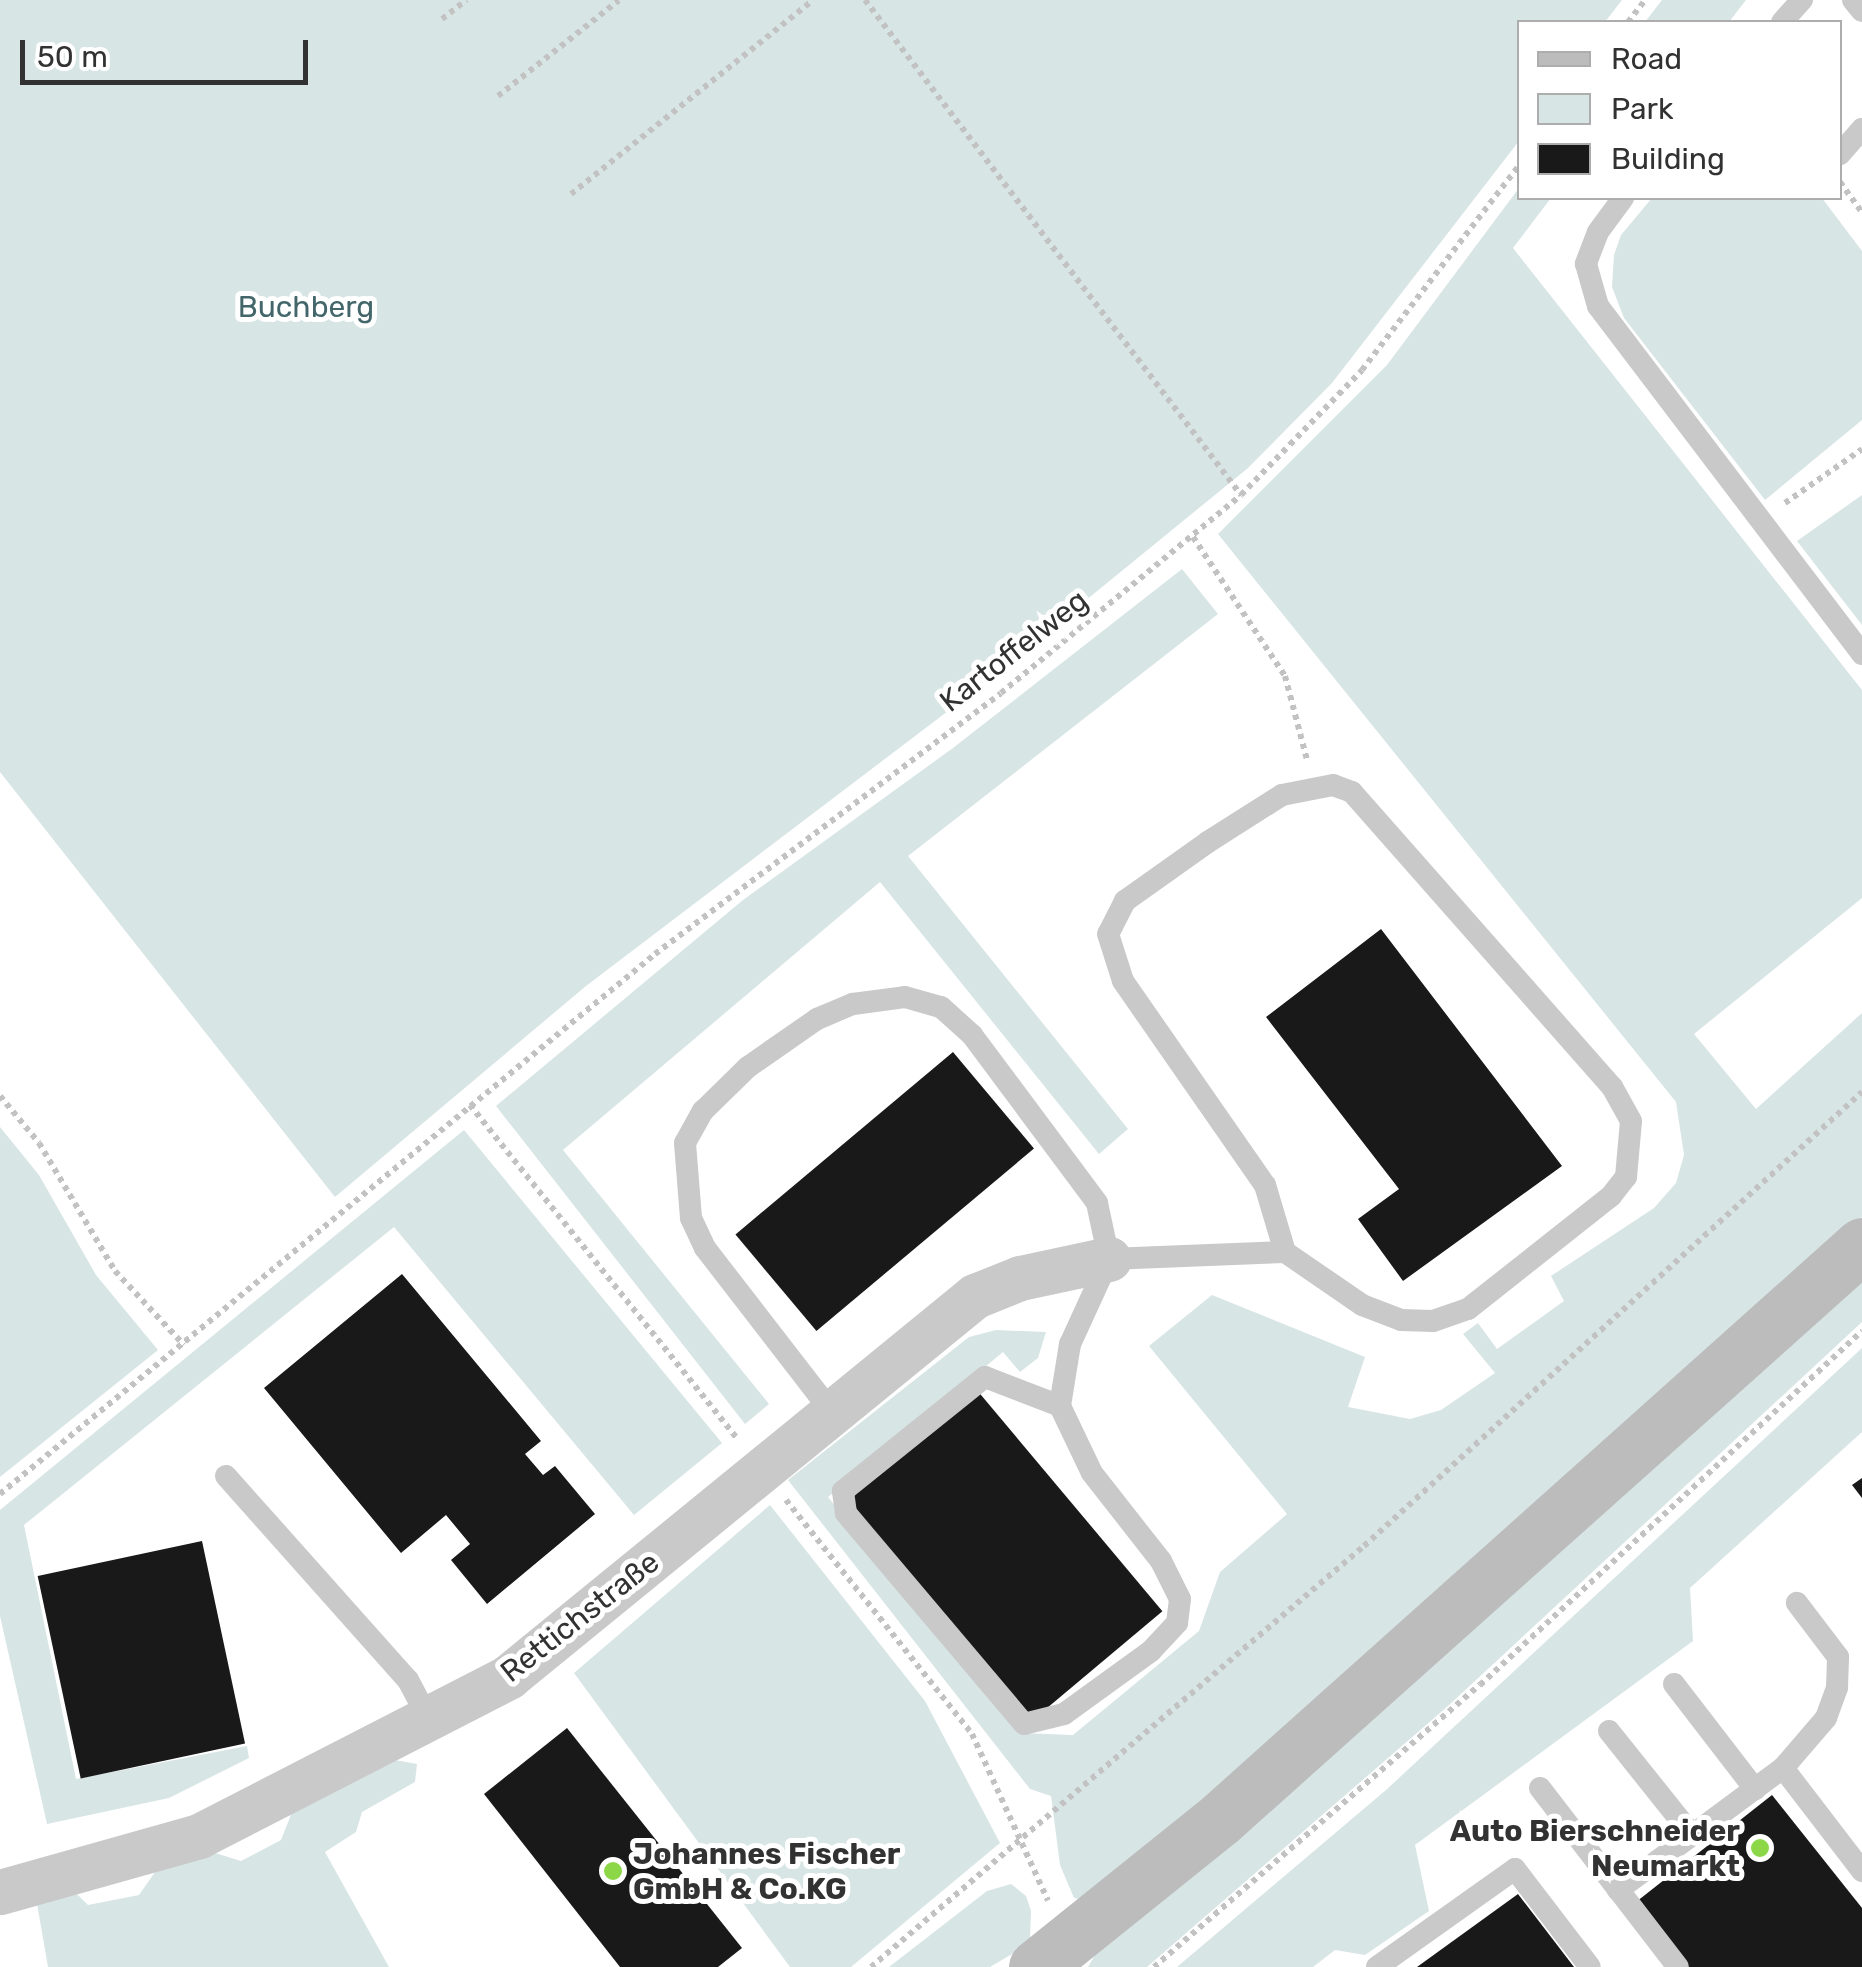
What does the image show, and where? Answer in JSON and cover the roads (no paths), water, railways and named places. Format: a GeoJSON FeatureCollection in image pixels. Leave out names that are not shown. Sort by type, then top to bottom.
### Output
{"type":"FeatureCollection","features":[{"type":"Feature","properties":{"kind":"main road"},"geometry":{"type":"LineString","coordinates":[[1054,1953],[1220,1818],[1862,1246]]}},
{"type":"Feature","properties":{"kind":"street","name":"Rettichstraße"},"geometry":{"type":"LineString","coordinates":[[0,1892],[199,1836],[428,1718],[555,1645],[762,1469],[975,1296],[1109,1259]]}},
{"type":"Feature","properties":{"kind":"lane"},"geometry":{"type":"LineString","coordinates":[[1784,20],[1802,0]]}},
{"type":"Feature","properties":{"kind":"lane"},"geometry":{"type":"LineString","coordinates":[[1853,0],[1862,11]]}},
{"type":"Feature","properties":{"kind":"lane"},"geometry":{"type":"LineString","coordinates":[[1842,152],[1862,129]]}},
{"type":"Feature","properties":{"kind":"lane"},"geometry":{"type":"LineString","coordinates":[[1622,200],[1598,232],[1586,264],[1598,306],[1862,654]]}},
{"type":"Feature","properties":{"kind":"lane"},"geometry":{"type":"LineString","coordinates":[[1109,1259],[1284,1252],[1362,1304],[1400,1320],[1433,1321],[1468,1308],[1611,1196],[1626,1177],[1634,1147],[1632,1121],[1612,1087],[1352,792],[1312,785],[1282,795],[1125,901],[1108,934],[1122,982],[1265,1185],[1284,1252]]}},
{"type":"Feature","properties":{"kind":"lane"},"geometry":{"type":"LineString","coordinates":[[831,1412],[705,1248],[686,1189],[685,1143],[703,1111],[748,1068],[817,1019],[853,1004],[904,997],[941,1007],[972,1035],[1086,1179],[1109,1259],[1070,1344],[1060,1406],[1092,1473],[1161,1561],[1180,1598],[1177,1623],[1150,1650],[1064,1714],[1024,1724],[846,1514],[843,1490],[985,1377],[1060,1406]]}},
{"type":"Feature","properties":{"kind":"lane"},"geometry":{"type":"LineString","coordinates":[[226,1476],[408,1680],[428,1718]]}},
{"type":"Feature","properties":{"kind":"lane"},"geometry":{"type":"LineString","coordinates":[[1618,1890],[1783,1768],[1826,1718],[1836,1687],[1838,1657],[1797,1603]]}},
{"type":"Feature","properties":{"kind":"lane"},"geometry":{"type":"LineString","coordinates":[[1674,1684],[1754,1789]]}},
{"type":"Feature","properties":{"kind":"lane"},"geometry":{"type":"LineString","coordinates":[[1609,1731],[1692,1835]]}},
{"type":"Feature","properties":{"kind":"lane"},"geometry":{"type":"LineString","coordinates":[[1783,1768],[1862,1871]]}},
{"type":"Feature","properties":{"kind":"lane"},"geometry":{"type":"LineString","coordinates":[[1540,1788],[1678,1967]]}},
{"type":"Feature","properties":{"kind":"lane"},"geometry":{"type":"LineString","coordinates":[[1377,1967],[1515,1869],[1590,1967]]}},
{"type":"Feature","properties":{"kind":"place","name":"Auto Bierschneider Neumarkt"},"geometry":{"type":"Point","coordinates":[1760,1848]}},
{"type":"Feature","properties":{"kind":"place","name":"Johannes Fischer GmbH & Co.KG"},"geometry":{"type":"Point","coordinates":[613,1871]}},
{"type":"Feature","properties":{"kind":"park label","name":"Buchberg"},"geometry":{"type":"Point","coordinates":[306,307]}}]}
